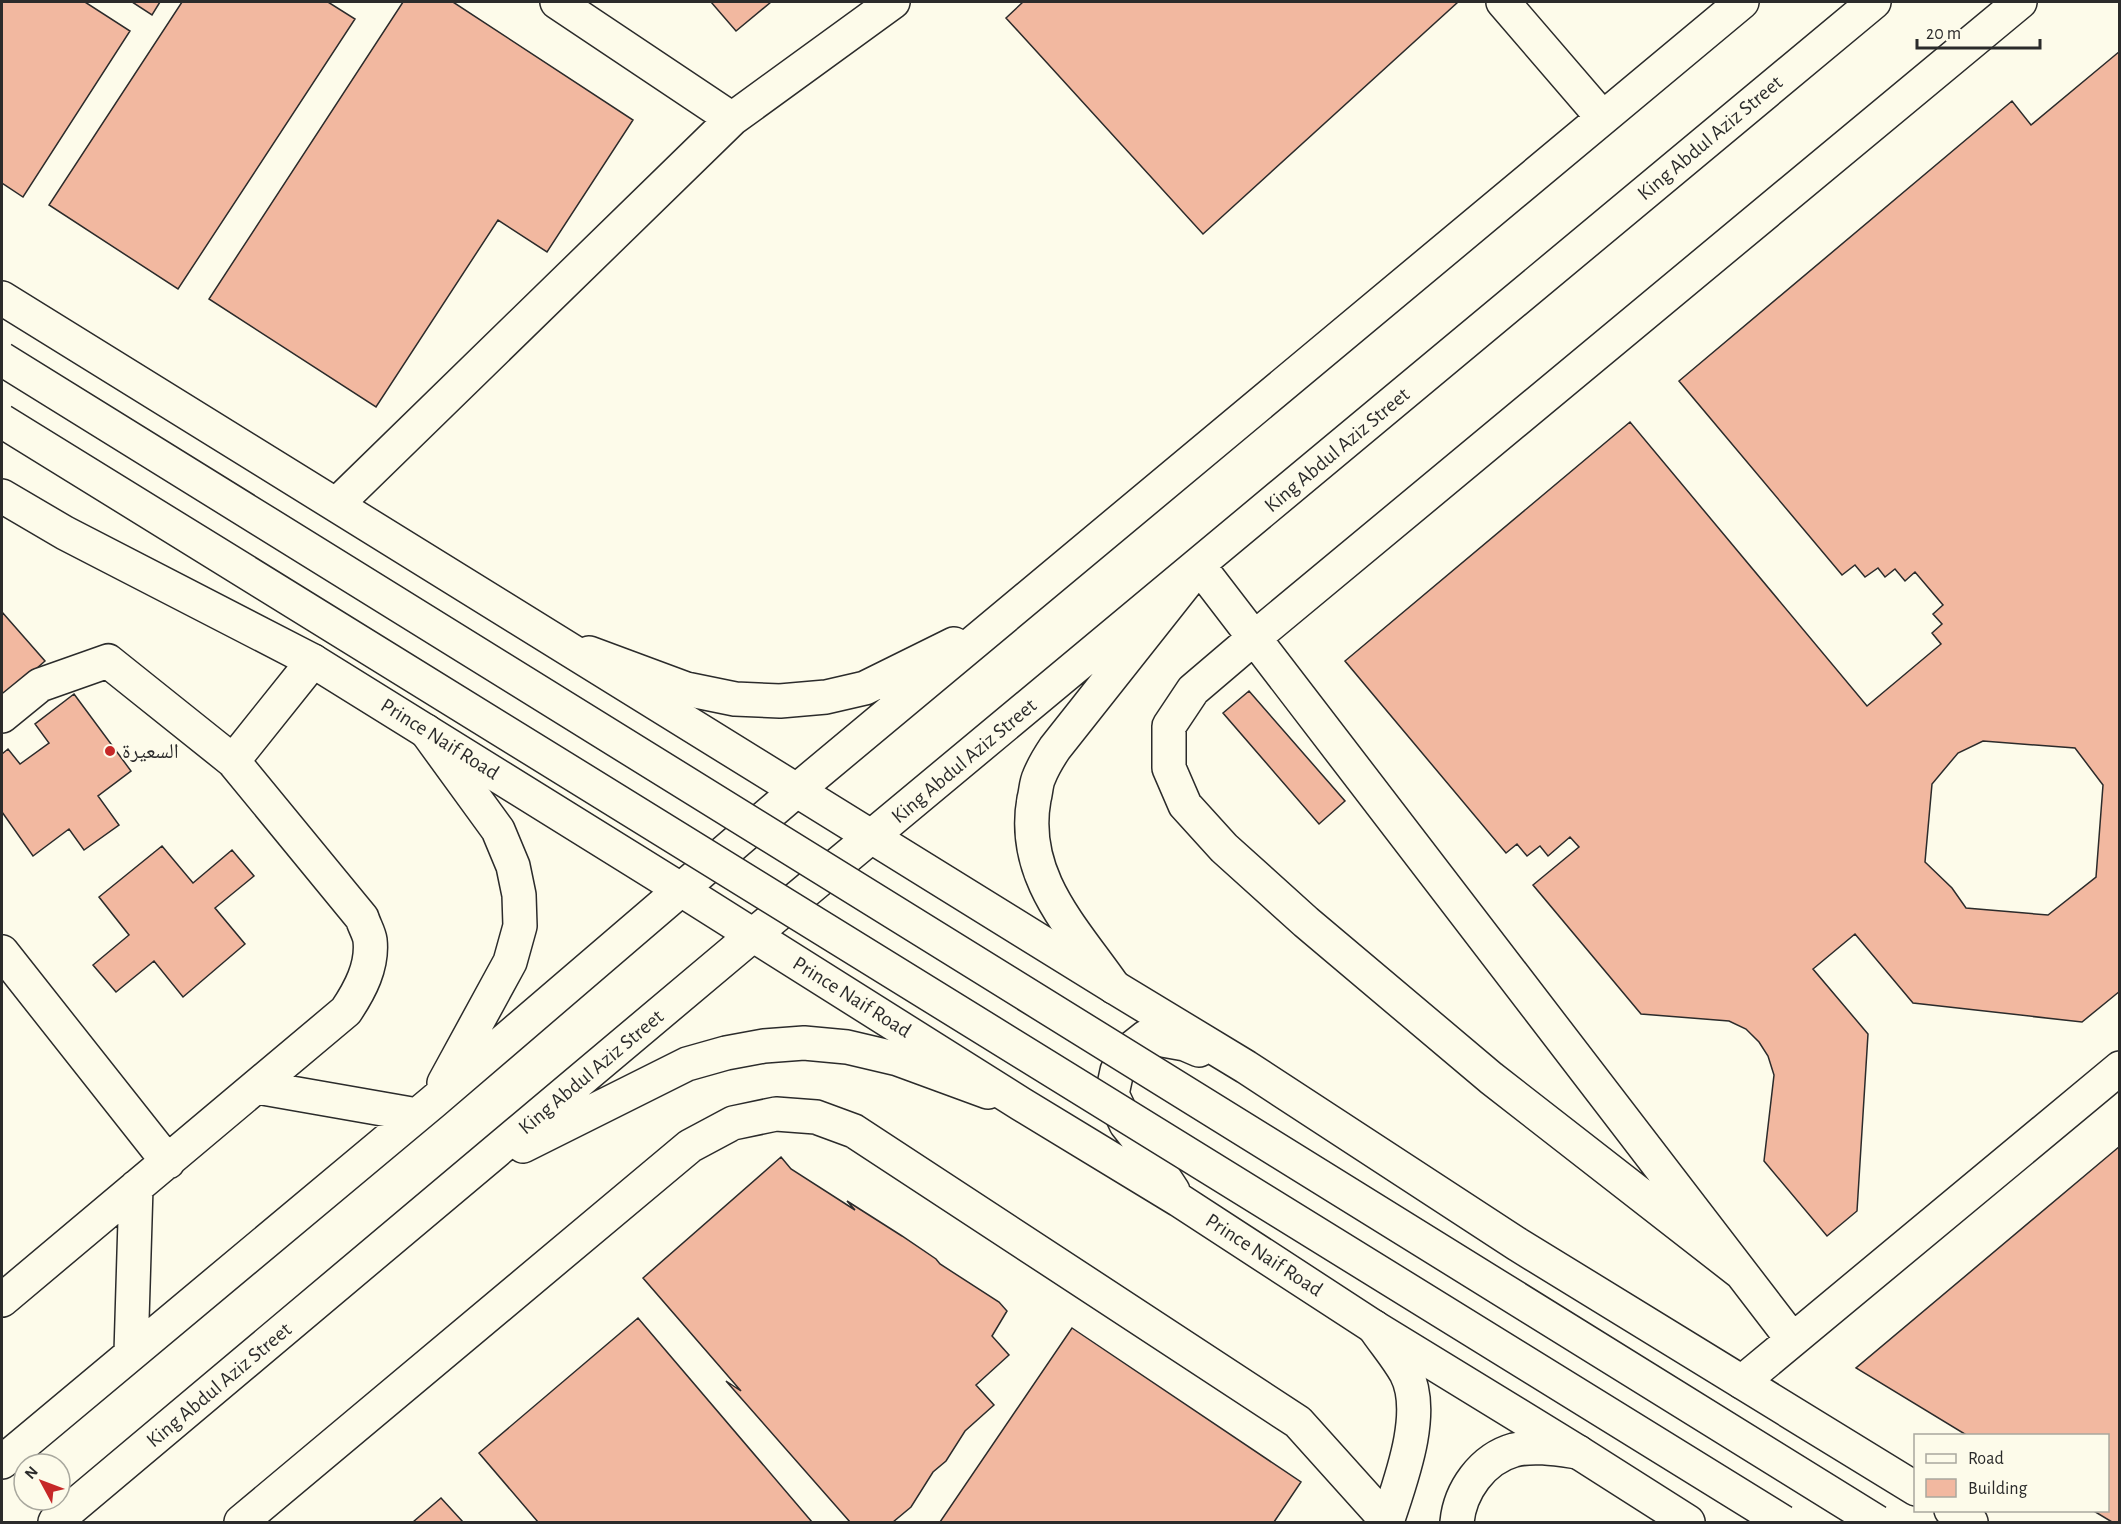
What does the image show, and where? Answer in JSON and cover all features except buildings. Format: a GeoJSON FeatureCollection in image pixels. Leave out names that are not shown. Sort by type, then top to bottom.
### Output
{"type":"FeatureCollection","features":[{"type":"Feature","properties":{"kind":"street"},"geometry":{"type":"LineString","coordinates":[[557,2],[732,119]]}},
{"type":"Feature","properties":{"kind":"street"},"geometry":{"type":"LineString","coordinates":[[337,504],[732,119],[893,2]]}},
{"type":"Feature","properties":{"kind":"street"},"geometry":{"type":"LineString","coordinates":[[1503,2],[1602,117]]}},
{"type":"Feature","properties":{"kind":"street"},"geometry":{"type":"LineString","coordinates":[[2,1462],[425,1109],[797,790],[1742,2]]}},
{"type":"Feature","properties":{"kind":"street","name":"King Abdul Aziz Street"},"geometry":{"type":"LineString","coordinates":[[55,1522],[753,935],[1874,2]]}},
{"type":"Feature","properties":{"kind":"street"},"geometry":{"type":"LineString","coordinates":[[1740,1272],[1491,1077],[1315,929],[1224,848],[1185,805],[1169,768],[1169,726],[1193,690],[1254,638],[2020,2]]}},
{"type":"Feature","properties":{"kind":"street"},"geometry":{"type":"LineString","coordinates":[[2,298],[1246,1067],[1517,1244],[1914,1488]]}},
{"type":"Feature","properties":{"kind":"street"},"geometry":{"type":"LineString","coordinates":[[2,359],[1877,1522]]}},
{"type":"Feature","properties":{"kind":"street"},"geometry":{"type":"LineString","coordinates":[[2,422],[1783,1522]]}},
{"type":"Feature","properties":{"kind":"street","name":"Prince Naif Road"},"geometry":{"type":"LineString","coordinates":[[2,496],[65,533],[313,661],[681,889],[1021,1104],[1179,1200],[1374,1327],[1688,1522]]}},
{"type":"Feature","properties":{"kind":"street"},"geometry":{"type":"LineString","coordinates":[[1114,987],[1043,883],[1033,851],[1030,820],[1038,777],[1054,748],[1199,566],[1792,1339]]}},
{"type":"Feature","properties":{"kind":"street"},"geometry":{"type":"LineString","coordinates":[[558,642],[686,689],[735,699],[780,701],[826,697],[865,688],[1001,620]]}},
{"type":"Feature","properties":{"kind":"street"},"geometry":{"type":"LineString","coordinates":[[2,716],[40,685],[108,661],[233,761],[362,918],[370,940],[369,964],[360,989],[346,1011],[2,1300]]}},
{"type":"Feature","properties":{"kind":"street"},"geometry":{"type":"LineString","coordinates":[[233,761],[313,661]]}},
{"type":"Feature","properties":{"kind":"street"},"geometry":{"type":"LineString","coordinates":[[425,1109],[510,962],[520,926],[513,866],[498,830],[426,731]]}},
{"type":"Feature","properties":{"kind":"street"},"geometry":{"type":"LineString","coordinates":[[2,952],[168,1162]]}},
{"type":"Feature","properties":{"kind":"street"},"geometry":{"type":"LineString","coordinates":[[1179,1200],[1145,1148],[1126,1124],[1112,1094],[1117,1071],[1127,1052],[1146,1037],[1185,1044],[1246,1067]]}},
{"type":"Feature","properties":{"kind":"street"},"geometry":{"type":"LineString","coordinates":[[473,1171],[687,1064],[726,1053],[764,1046],[804,1043],[847,1047],[898,1059],[1021,1104]]}},
{"type":"Feature","properties":{"kind":"street"},"geometry":{"type":"LineString","coordinates":[[1742,1382],[2120,1068]]}},
{"type":"Feature","properties":{"kind":"street"},"geometry":{"type":"LineString","coordinates":[[257,1087],[425,1109]]}},
{"type":"Feature","properties":{"kind":"street"},"geometry":{"type":"LineString","coordinates":[[242,1522],[690,1146],[733,1123],[776,1114],[816,1117],[854,1131],[1298,1422],[1388,1522]]}},
{"type":"Feature","properties":{"kind":"street"},"geometry":{"type":"LineString","coordinates":[[131,1353],[136,1187]]}},
{"type":"Feature","properties":{"kind":"street"},"geometry":{"type":"LineString","coordinates":[[1374,1327],[1407,1375],[1415,1410],[1409,1452],[1388,1522]]}},
{"type":"Feature","properties":{"kind":"street"},"geometry":{"type":"LineString","coordinates":[[1458,1522],[1458,1513],[1470,1482],[1490,1462],[1513,1450],[1540,1448],[1578,1452]]}},
{"type":"Feature","properties":{"kind":"street"},"geometry":{"type":"LineString","coordinates":[[1954,1512],[1971,1522]]}},
{"type":"Feature","properties":{"kind":"place","name":"السعيرة"},"geometry":{"type":"Point","coordinates":[110,751]}}]}
